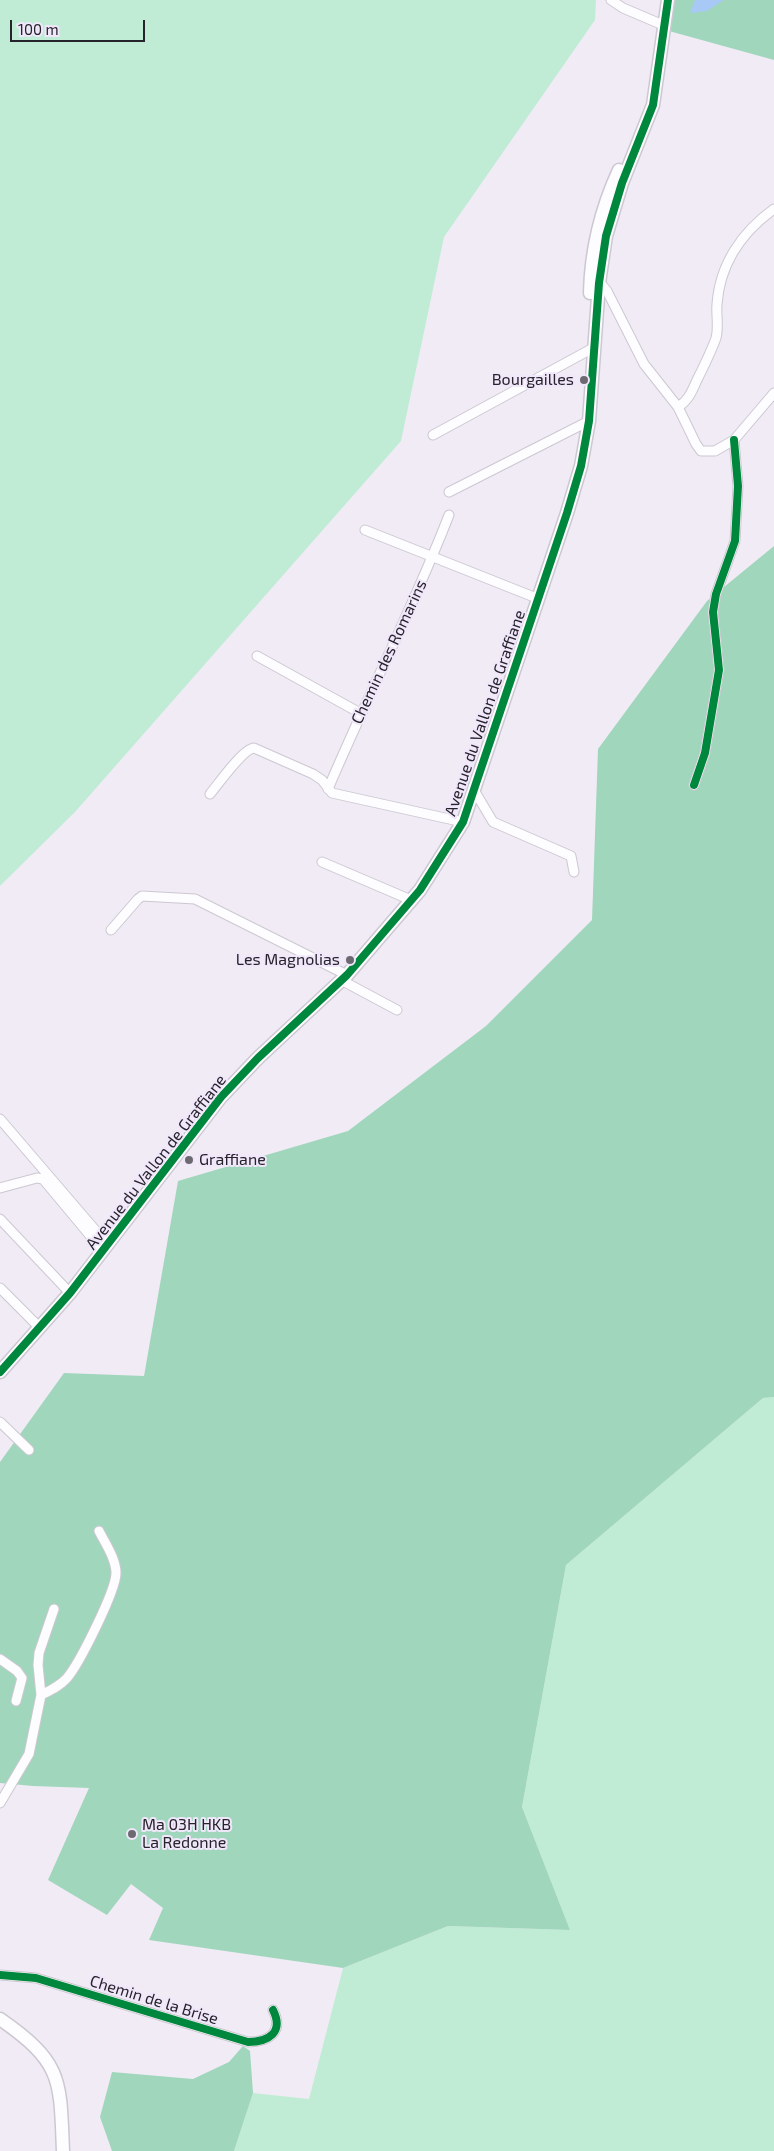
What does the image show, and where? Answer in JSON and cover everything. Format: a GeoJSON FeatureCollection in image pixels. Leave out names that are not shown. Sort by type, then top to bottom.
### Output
{"type":"FeatureCollection","features":[{"type":"Feature","properties":{"kind":"street"},"geometry":{"type":"LineString","coordinates":[[611,0],[623,8],[663,25]]}},
{"type":"Feature","properties":{"kind":"street","name":"Avenue du Vallon de Graffiane"},"geometry":{"type":"LineString","coordinates":[[0,1372],[70,1293],[220,1098],[258,1058],[344,977],[412,900],[463,822],[576,482],[589,421],[595,282],[622,183],[653,105],[668,0]]}},
{"type":"Feature","properties":{"kind":"street"},"geometry":{"type":"LineString","coordinates":[[678,407],[689,398],[716,337],[719,290],[734,248],[760,219],[774,209]]}},
{"type":"Feature","properties":{"kind":"street"},"geometry":{"type":"LineString","coordinates":[[595,282],[608,291],[649,372],[678,407],[701,451],[720,450],[734,440],[774,393]]}},
{"type":"Feature","properties":{"kind":"street"},"geometry":{"type":"LineString","coordinates":[[434,434],[593,348]]}},
{"type":"Feature","properties":{"kind":"street"},"geometry":{"type":"LineString","coordinates":[[449,492],[589,421]]}},
{"type":"Feature","properties":{"kind":"street"},"geometry":{"type":"LineString","coordinates":[[694,785],[705,753],[719,670],[713,612],[716,594],[735,541],[738,478],[734,440]]}},
{"type":"Feature","properties":{"kind":"street","name":"Chemin des Romarins"},"geometry":{"type":"LineString","coordinates":[[328,789],[360,713],[432,558],[449,515]]}},
{"type":"Feature","properties":{"kind":"street"},"geometry":{"type":"LineString","coordinates":[[365,530],[432,558],[539,598]]}},
{"type":"Feature","properties":{"kind":"street"},"geometry":{"type":"LineString","coordinates":[[257,656],[360,713]]}},
{"type":"Feature","properties":{"kind":"street"},"geometry":{"type":"LineString","coordinates":[[210,794],[242,755],[250,748],[254,748],[313,774],[322,780],[328,789],[341,795],[463,822]]}},
{"type":"Feature","properties":{"kind":"street"},"geometry":{"type":"LineString","coordinates":[[474,790],[493,822],[571,856],[574,872]]}},
{"type":"Feature","properties":{"kind":"street"},"geometry":{"type":"LineString","coordinates":[[322,862],[412,900]]}},
{"type":"Feature","properties":{"kind":"street"},"geometry":{"type":"LineString","coordinates":[[111,930],[142,896],[196,899],[344,977],[397,1010]]}},
{"type":"Feature","properties":{"kind":"street"},"geometry":{"type":"LineString","coordinates":[[0,1119],[105,1248]]}},
{"type":"Feature","properties":{"kind":"street"},"geometry":{"type":"LineString","coordinates":[[0,1188],[37,1178],[43,1179],[105,1248]]}},
{"type":"Feature","properties":{"kind":"street"},"geometry":{"type":"LineString","coordinates":[[0,1219],[70,1293]]}},
{"type":"Feature","properties":{"kind":"street"},"geometry":{"type":"LineString","coordinates":[[0,1288],[40,1328]]}},
{"type":"Feature","properties":{"kind":"street"},"geometry":{"type":"LineString","coordinates":[[0,1422],[29,1450]]}},
{"type":"Feature","properties":{"kind":"street"},"geometry":{"type":"LineString","coordinates":[[41,1695],[56,1688],[68,1676],[112,1595],[116,1572],[114,1562],[99,1531]]}},
{"type":"Feature","properties":{"kind":"street"},"geometry":{"type":"LineString","coordinates":[[0,1803],[29,1754],[41,1695],[38,1665],[39,1653],[54,1609]]}},
{"type":"Feature","properties":{"kind":"street"},"geometry":{"type":"LineString","coordinates":[[0,1659],[17,1671],[22,1678],[16,1701]]}},
{"type":"Feature","properties":{"kind":"street","name":"Chemin de la Brise"},"geometry":{"type":"LineString","coordinates":[[0,1975],[36,1978],[248,2042],[262,2042],[270,2037],[276,2028],[277,2018],[273,2010]]}},
{"type":"Feature","properties":{"kind":"street"},"geometry":{"type":"LineString","coordinates":[[0,2019],[39,2049],[54,2072],[60,2098],[63,2151]]}},
{"type":"Feature","properties":{"kind":"green space"},"geometry":{"type":"Polygon","coordinates":[[[0,0],[596,0],[595,20],[444,237],[401,441],[75,812],[0,886],[0,0]]]}},
{"type":"Feature","properties":{"kind":"green space"},"geometry":{"type":"Polygon","coordinates":[[[675,0],[774,0],[774,60],[669,31],[675,0]]]}},
{"type":"Feature","properties":{"kind":"green space"},"geometry":{"type":"Polygon","coordinates":[[[774,546],[774,1397],[763,1398],[566,1565],[522,1807],[570,1930],[448,1926],[343,1968],[149,1940],[163,1908],[131,1884],[107,1915],[48,1880],[89,1788],[0,1783],[0,1462],[64,1373],[144,1376],[178,1181],[348,1131],[486,1026],[592,920],[598,749],[707,601],[774,546]]]}},
{"type":"Feature","properties":{"kind":"green space"},"geometry":{"type":"Polygon","coordinates":[[[774,1397],[774,2151],[234,2151],[253,2093],[309,2099],[343,1968],[448,1926],[570,1930],[522,1807],[566,1565],[763,1398],[774,1397]]]}},
{"type":"Feature","properties":{"kind":"green space"},"geometry":{"type":"Polygon","coordinates":[[[243,2046],[250,2051],[253,2093],[234,2151],[112,2151],[100,2117],[112,2072],[193,2079],[229,2062],[243,2046]]]}},
{"type":"Feature","properties":{"kind":"water"},"geometry":{"type":"Polygon","coordinates":[[[695,0],[724,0],[707,11],[690,13],[695,0]]]}},
{"type":"Feature","properties":{"kind":"cycle path"},"geometry":{"type":"LineString","coordinates":[[0,1372],[70,1293],[221,1097],[258,1058],[347,975],[420,890],[463,822],[581,466],[589,421],[599,283],[606,236],[622,183],[653,105],[668,0]]}},
{"type":"Feature","properties":{"kind":"cycle path"},"geometry":{"type":"LineString","coordinates":[[694,785],[705,753],[719,670],[713,612],[716,594],[735,541],[738,486],[734,440]]}},
{"type":"Feature","properties":{"kind":"cycle path"},"geometry":{"type":"LineString","coordinates":[[0,1975],[36,1978],[248,2042],[256,2042],[268,2038],[272,2034],[277,2024],[273,2010]]}},
{"type":"Feature","properties":{"kind":"place","name":"Bourgailles"},"geometry":{"type":"Point","coordinates":[584,380]}},
{"type":"Feature","properties":{"kind":"place","name":"Les Magnolias"},"geometry":{"type":"Point","coordinates":[350,960]}},
{"type":"Feature","properties":{"kind":"place","name":"Graffiane"},"geometry":{"type":"Point","coordinates":[189,1160]}},
{"type":"Feature","properties":{"kind":"place","name":"Ma 03H HKB La Redonne"},"geometry":{"type":"Point","coordinates":[132,1834]}}]}
